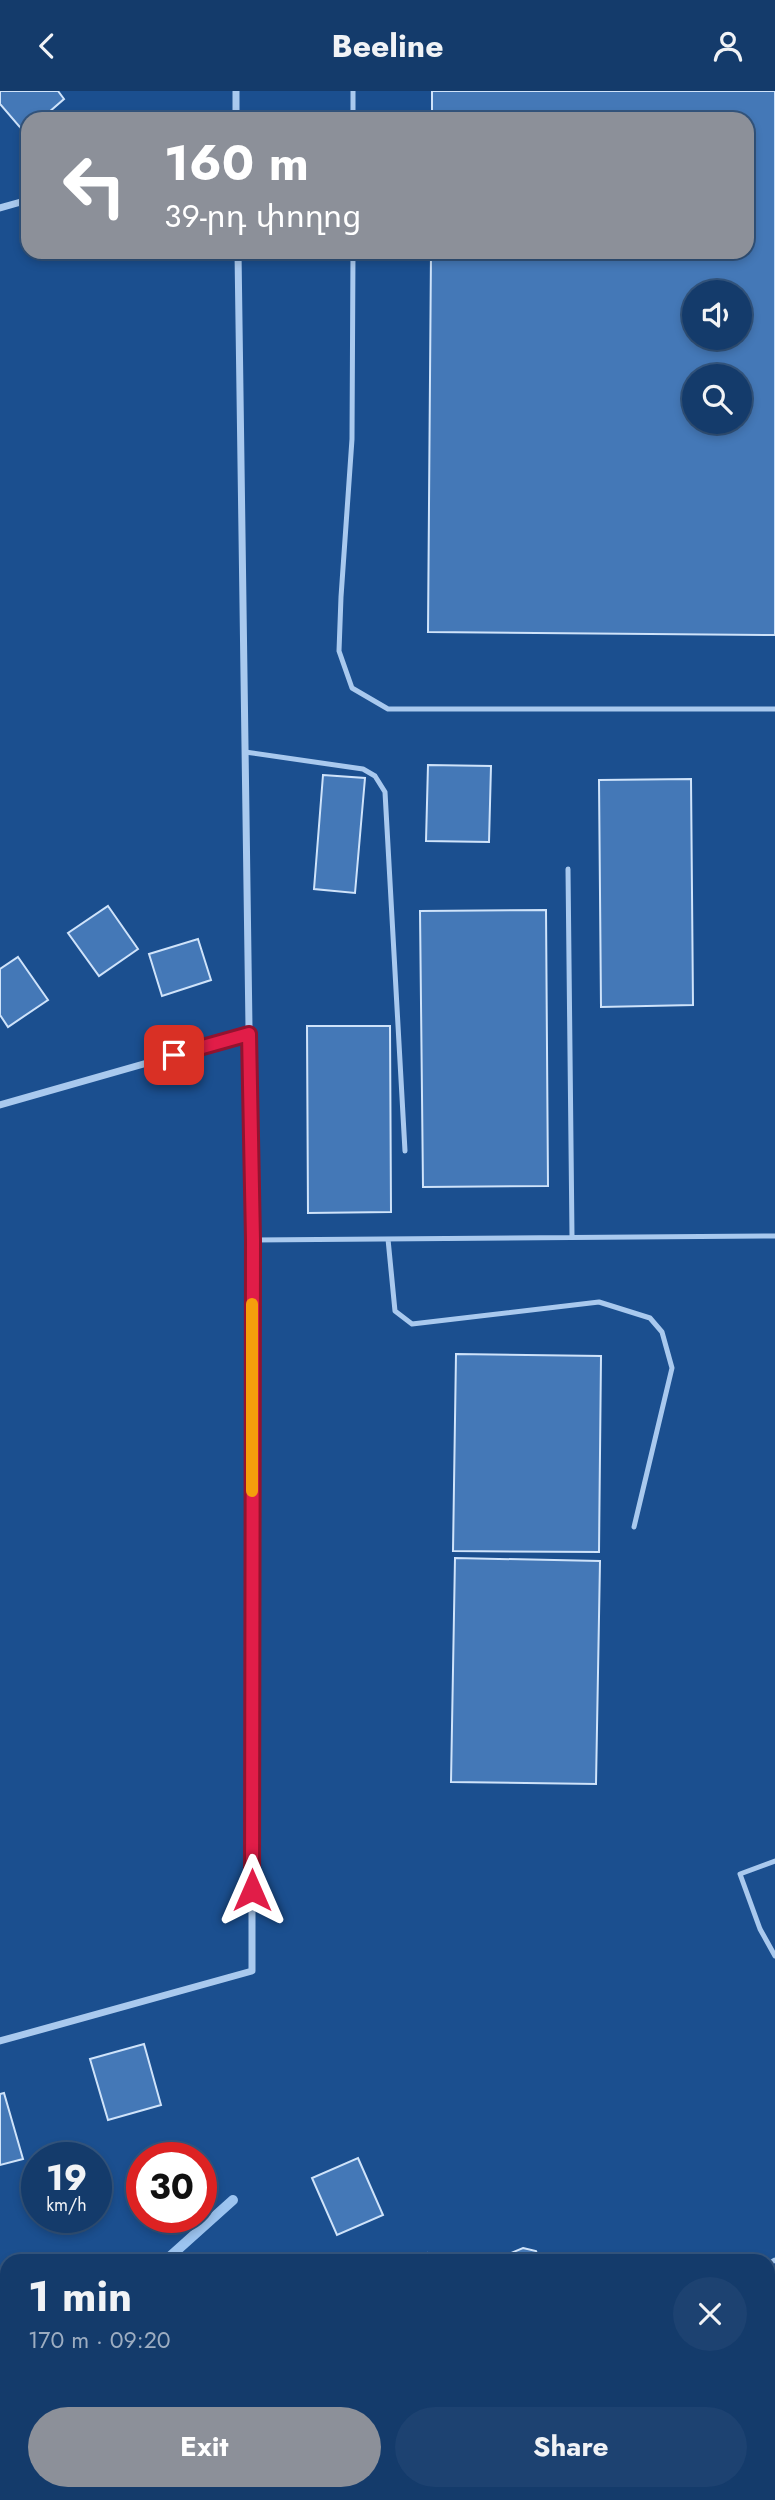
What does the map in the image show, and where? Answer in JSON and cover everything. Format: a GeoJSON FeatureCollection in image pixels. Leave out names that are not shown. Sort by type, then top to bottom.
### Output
{"type":"FeatureCollection","features":[{"type":"Feature","properties":{"kind":"street"},"geometry":{"type":"LineString","coordinates":[[236,91],[236,112]]}},
{"type":"Feature","properties":{"kind":"street"},"geometry":{"type":"LineString","coordinates":[[0,208],[21,202]]}},
{"type":"Feature","properties":{"kind":"street"},"geometry":{"type":"LineString","coordinates":[[0,2041],[252,1971],[253,1240],[238,259]]}},
{"type":"Feature","properties":{"kind":"street"},"geometry":{"type":"LineString","coordinates":[[0,1105],[249,1034]]}},
{"type":"Feature","properties":{"kind":"lane"},"geometry":{"type":"LineString","coordinates":[[353,91],[353,112]]}},
{"type":"Feature","properties":{"kind":"lane"},"geometry":{"type":"LineString","coordinates":[[352,259],[352,439],[339,651],[352,688],[388,709],[775,709]]}},
{"type":"Feature","properties":{"kind":"lane"},"geometry":{"type":"LineString","coordinates":[[245,752],[363,769],[375,776],[385,792],[405,1151]]}},
{"type":"Feature","properties":{"kind":"lane"},"geometry":{"type":"LineString","coordinates":[[568,869],[572,1236]]}},
{"type":"Feature","properties":{"kind":"lane"},"geometry":{"type":"LineString","coordinates":[[253,1240],[775,1235]]}},
{"type":"Feature","properties":{"kind":"lane"},"geometry":{"type":"LineString","coordinates":[[388,1239],[395,1311],[412,1324],[598,1302],[650,1318],[662,1332],[672,1368],[634,1527]]}},
{"type":"Feature","properties":{"kind":"lane"},"geometry":{"type":"LineString","coordinates":[[775,1861],[740,1874],[760,1929],[775,1956]]}},
{"type":"Feature","properties":{"kind":"building"},"geometry":{"type":"Polygon","coordinates":[[[0,91],[58,91],[64,99],[49,112],[21,112],[21,128],[0,104],[0,91]]]}},
{"type":"Feature","properties":{"kind":"building"},"geometry":{"type":"Polygon","coordinates":[[[432,91],[775,91],[775,635],[428,632],[431,259],[754,259],[754,112],[432,112],[432,91]]]}},
{"type":"Feature","properties":{"kind":"building"},"geometry":{"type":"Polygon","coordinates":[[[428,765],[491,766],[489,842],[426,841],[428,765]]]}},
{"type":"Feature","properties":{"kind":"building"},"geometry":{"type":"Polygon","coordinates":[[[323,775],[365,778],[355,893],[314,889],[323,775]]]}},
{"type":"Feature","properties":{"kind":"building"},"geometry":{"type":"Polygon","coordinates":[[[691,779],[693,1005],[601,1007],[599,780],[691,779]]]}},
{"type":"Feature","properties":{"kind":"building"},"geometry":{"type":"Polygon","coordinates":[[[108,906],[138,949],[99,976],[68,933],[108,906]]]}},
{"type":"Feature","properties":{"kind":"building"},"geometry":{"type":"Polygon","coordinates":[[[546,910],[548,1186],[423,1187],[420,911],[546,910]]]}},
{"type":"Feature","properties":{"kind":"building"},"geometry":{"type":"Polygon","coordinates":[[[198,939],[211,980],[162,996],[149,954],[198,939]]]}},
{"type":"Feature","properties":{"kind":"building"},"geometry":{"type":"Polygon","coordinates":[[[18,957],[48,1000],[8,1027],[0,1015],[0,969],[18,957]]]}},
{"type":"Feature","properties":{"kind":"building"},"geometry":{"type":"Polygon","coordinates":[[[307,1026],[390,1026],[391,1212],[308,1213],[307,1026]]]}},
{"type":"Feature","properties":{"kind":"building"},"geometry":{"type":"Polygon","coordinates":[[[456,1354],[601,1356],[599,1552],[453,1551],[456,1354]]]}},
{"type":"Feature","properties":{"kind":"building"},"geometry":{"type":"Polygon","coordinates":[[[455,1558],[600,1561],[596,1784],[451,1782],[455,1558]]]}},
{"type":"Feature","properties":{"kind":"building"},"geometry":{"type":"Polygon","coordinates":[[[144,2044],[161,2105],[108,2120],[90,2059],[144,2044]]]}},
{"type":"Feature","properties":{"kind":"building"},"geometry":{"type":"Polygon","coordinates":[[[4,2093],[21,2160],[0,2165],[0,2094],[4,2093]]]}},
{"type":"Feature","properties":{"kind":"building"},"geometry":{"type":"Polygon","coordinates":[[[358,2158],[383,2215],[337,2235],[312,2178],[358,2158]]]}},
{"type":"Feature","properties":{"kind":"building"},"geometry":{"type":"Polygon","coordinates":[[[523,2248],[536,2251],[537,2254],[509,2254],[523,2248]]]}},
{"type":"Feature","properties":{"kind":"waterway"},"geometry":{"type":"LineString","coordinates":[[173,2254],[233,2200]]}},
{"type":"Feature","properties":{"kind":"slow traffic"},"geometry":{"type":"LineString","coordinates":[[252,1304],[252,1491]]}},
{"type":"Feature","properties":{"kind":"route"},"geometry":{"type":"LineString","coordinates":[[174,1055],[249,1034],[253,1240],[252,1890]]}}]}
